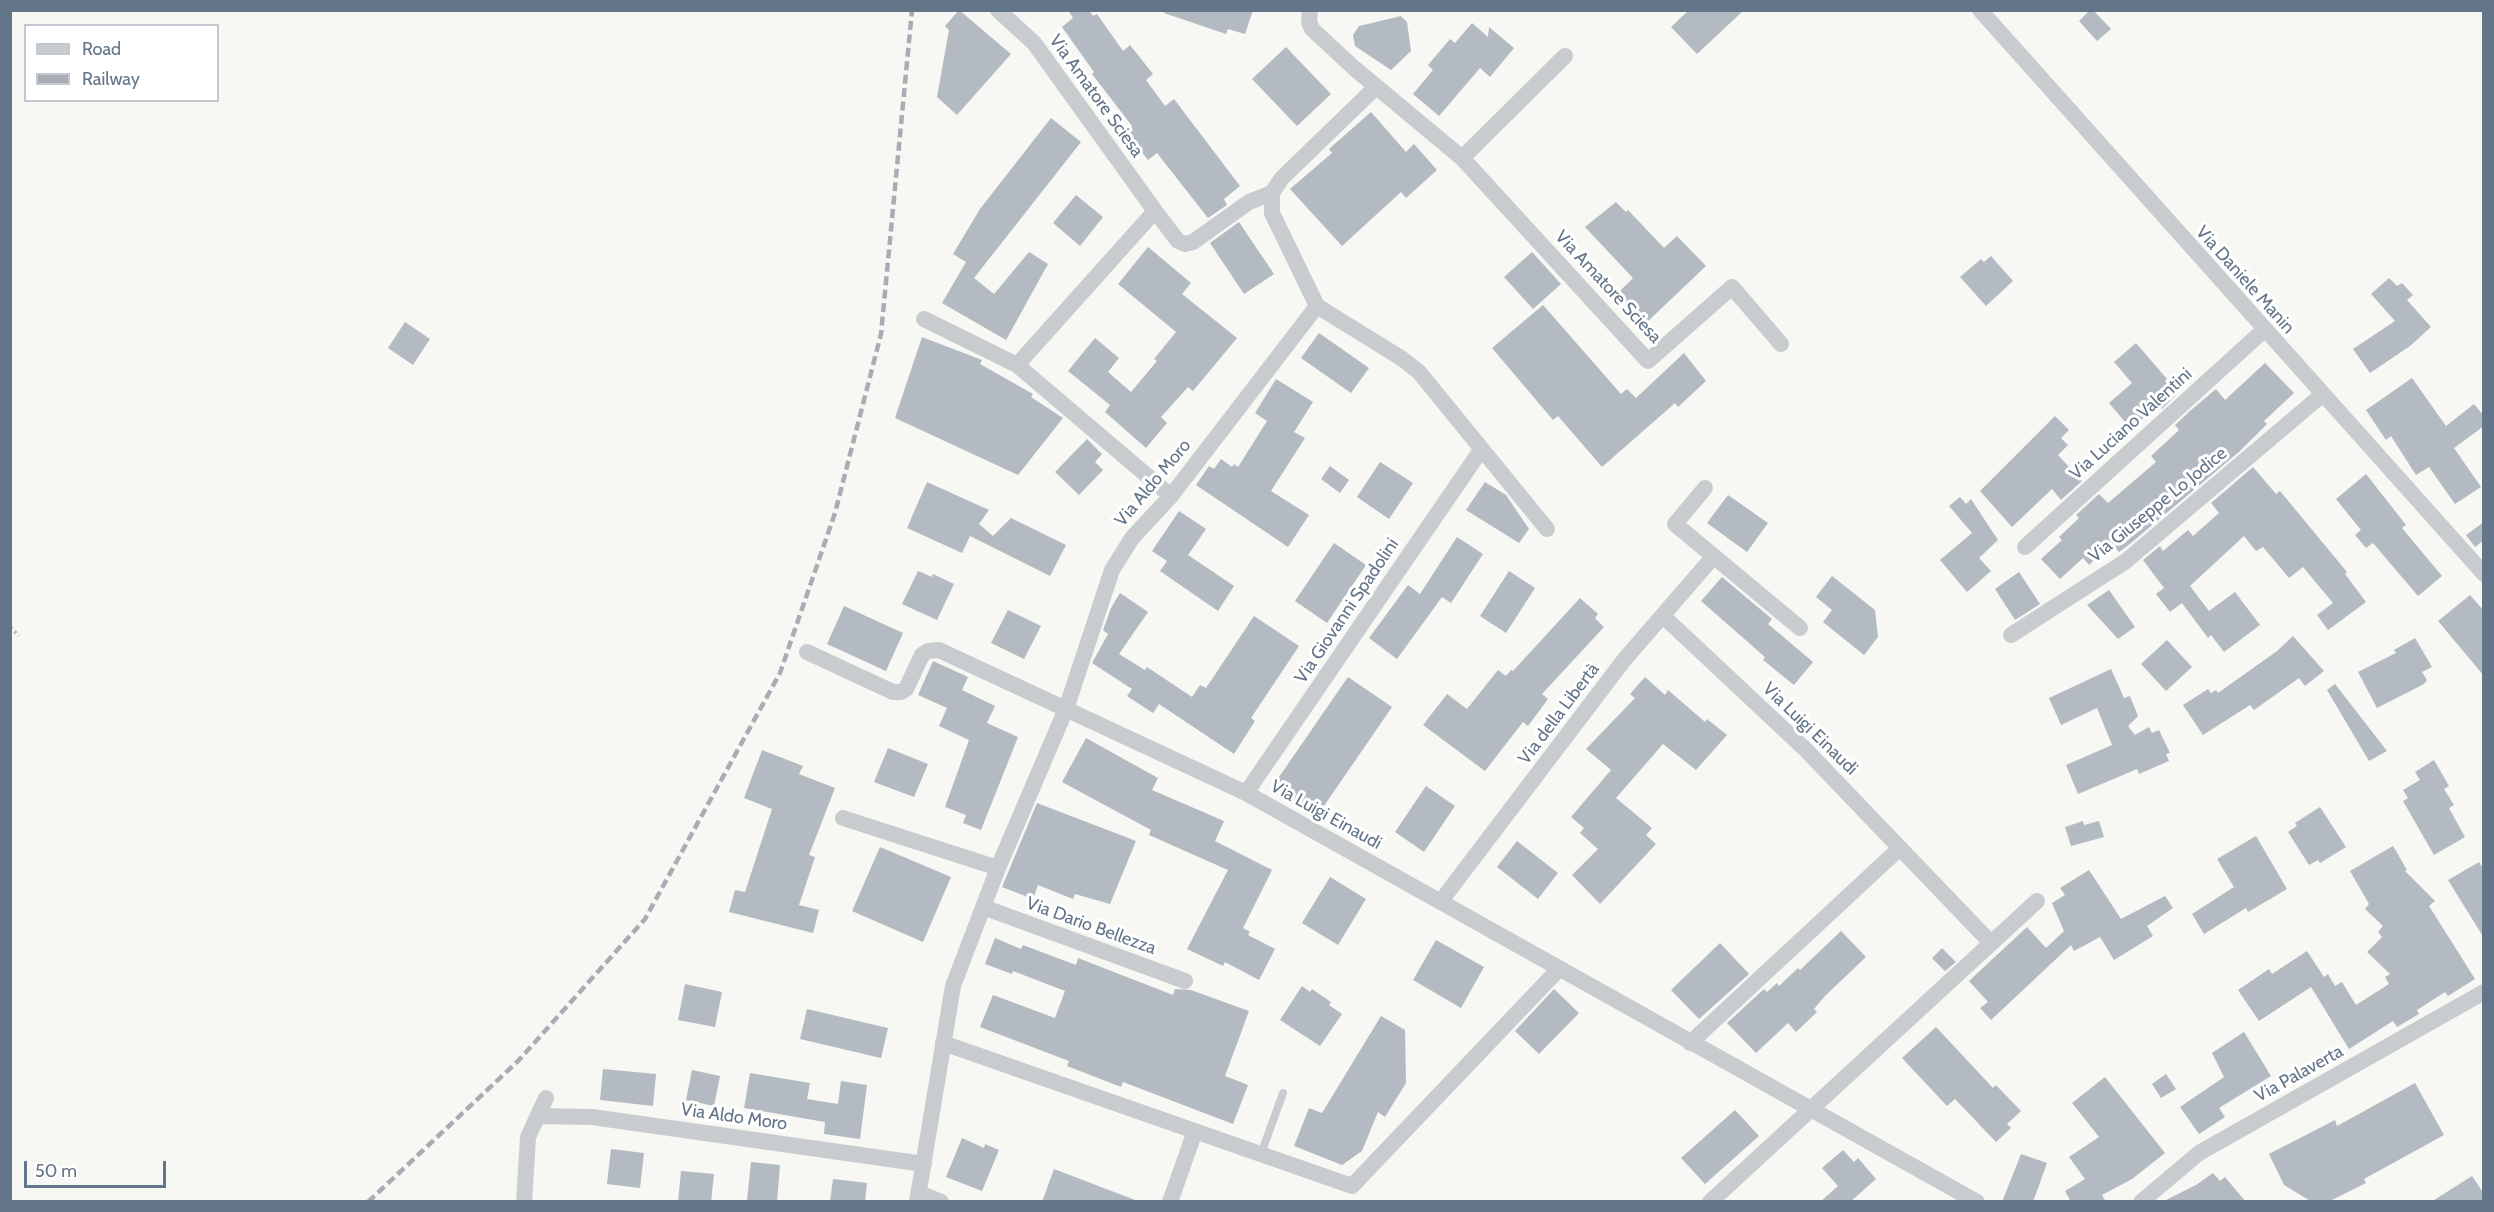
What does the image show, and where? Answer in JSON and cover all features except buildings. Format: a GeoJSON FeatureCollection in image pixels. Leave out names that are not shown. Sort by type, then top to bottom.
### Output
{"type":"FeatureCollection","features":[{"type":"Feature","properties":{"kind":"street","name":"Via Amatore Sciesa"},"geometry":{"type":"LineString","coordinates":[[998,10],[1034,43],[1178,241],[1190,244],[1250,202],[1272,193],[1282,178],[1376,87]]}},
{"type":"Feature","properties":{"kind":"street","name":"Via Amatore Sciesa"},"geometry":{"type":"LineString","coordinates":[[1310,10],[1309,22],[1312,28],[1376,87],[1462,158],[1648,361],[1732,287],[1781,344]]}},
{"type":"Feature","properties":{"kind":"street","name":"Via Daniele Manin"},"geometry":{"type":"LineString","coordinates":[[1980,10],[2484,574]]}},
{"type":"Feature","properties":{"kind":"street"},"geometry":{"type":"LineString","coordinates":[[1462,158],[1566,56]]}},
{"type":"Feature","properties":{"kind":"street"},"geometry":{"type":"LineString","coordinates":[[1272,193],[1272,213],[1317,306],[1401,357],[1419,372],[1547,530]]}},
{"type":"Feature","properties":{"kind":"street"},"geometry":{"type":"LineString","coordinates":[[1017,365],[1155,211]]}},
{"type":"Feature","properties":{"kind":"street","name":"Via Aldo Moro"},"geometry":{"type":"LineString","coordinates":[[941,1202],[918,1197],[953,986],[998,868],[1066,709],[1112,570],[1132,538],[1171,496],[1317,306]]}},
{"type":"Feature","properties":{"kind":"street"},"geometry":{"type":"LineString","coordinates":[[924,319],[1017,365],[1171,496]]}},
{"type":"Feature","properties":{"kind":"street","name":"Via Luciano Valentini"},"geometry":{"type":"LineString","coordinates":[[2025,547],[2264,330]]}},
{"type":"Feature","properties":{"kind":"street","name":"Via Giuseppe Lo Jodice"},"geometry":{"type":"LineString","coordinates":[[2011,635],[2126,561],[2322,394]]}},
{"type":"Feature","properties":{"kind":"street","name":"Via Giovanni Spadolini"},"geometry":{"type":"LineString","coordinates":[[1246,793],[1481,450]]}},
{"type":"Feature","properties":{"kind":"street"},"geometry":{"type":"LineString","coordinates":[[1705,488],[1676,524],[1800,628]]}},
{"type":"Feature","properties":{"kind":"street","name":"Via della Libertà"},"geometry":{"type":"LineString","coordinates":[[1441,901],[1624,660],[1714,556]]}},
{"type":"Feature","properties":{"kind":"street","name":"Via Luigi Einaudi"},"geometry":{"type":"LineString","coordinates":[[1664,616],[1806,750],[1991,943]]}},
{"type":"Feature","properties":{"kind":"street"},"geometry":{"type":"LineString","coordinates":[[807,652],[893,692],[900,692],[906,689],[922,656],[928,651],[939,650],[1066,709]]}},
{"type":"Feature","properties":{"kind":"street","name":"Via Luigi Einaudi"},"geometry":{"type":"LineString","coordinates":[[1066,709],[1246,793],[1977,1202]]}},
{"type":"Feature","properties":{"kind":"street"},"geometry":{"type":"LineString","coordinates":[[843,818],[998,868]]}},
{"type":"Feature","properties":{"kind":"street"},"geometry":{"type":"LineString","coordinates":[[1690,1043],[1900,848]]}},
{"type":"Feature","properties":{"kind":"street"},"geometry":{"type":"LineString","coordinates":[[1710,1202],[2037,901]]}},
{"type":"Feature","properties":{"kind":"street","name":"Via Dario Bellezza"},"geometry":{"type":"LineString","coordinates":[[983,907],[1185,981]]}},
{"type":"Feature","properties":{"kind":"street"},"geometry":{"type":"LineString","coordinates":[[943,1043],[1352,1186],[1559,969]]}},
{"type":"Feature","properties":{"kind":"street","name":"Via Palaverta"},"geometry":{"type":"LineString","coordinates":[[2141,1202],[2199,1154],[2484,992]]}},
{"type":"Feature","properties":{"kind":"street"},"geometry":{"type":"LineString","coordinates":[[524,1202],[528,1137],[546,1098]]}},
{"type":"Feature","properties":{"kind":"street","name":"Via Aldo Moro"},"geometry":{"type":"LineString","coordinates":[[538,1116],[592,1117],[924,1164]]}},
{"type":"Feature","properties":{"kind":"street"},"geometry":{"type":"LineString","coordinates":[[1170,1202],[1195,1131]]}},
{"type":"Feature","properties":{"kind":"lane"},"geometry":{"type":"LineString","coordinates":[[1261,1154],[1283,1093]]}},
{"type":"Feature","properties":{"kind":"path"},"geometry":{"type":"LineString","coordinates":[[10,627],[19,636]]}},
{"type":"Feature","properties":{"kind":"railway"},"geometry":{"type":"LineString","coordinates":[[368,1202],[519,1060],[645,919],[780,673],[835,513],[881,334],[912,10]]}}]}
